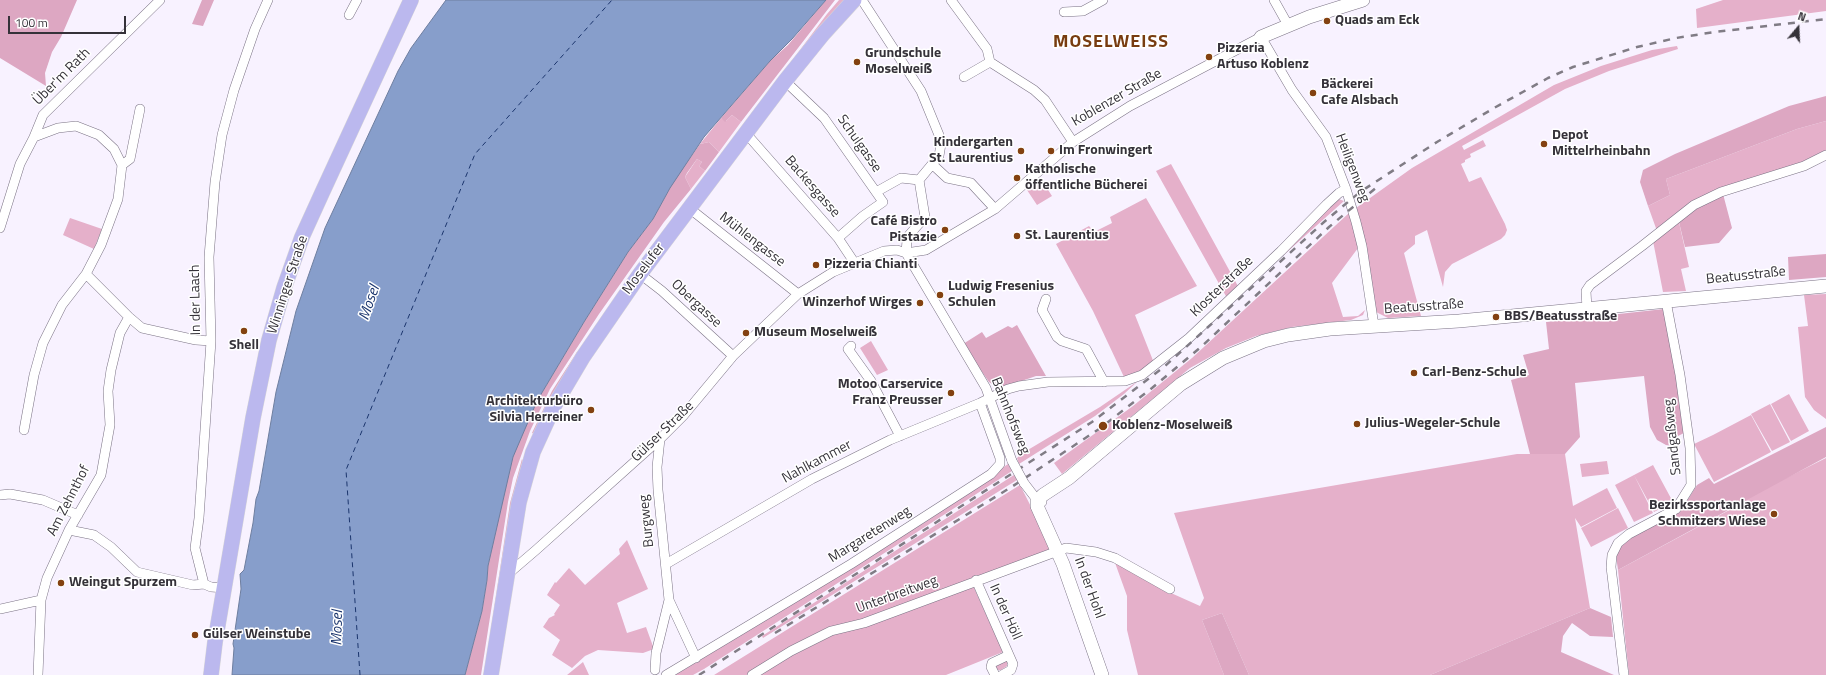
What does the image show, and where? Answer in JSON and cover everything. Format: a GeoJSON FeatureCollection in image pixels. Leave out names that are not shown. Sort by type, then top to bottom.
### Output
{"type":"FeatureCollection","features":[{"type":"Feature","properties":{"kind":"main road","name":"Winninger Straße"},"geometry":{"type":"LineString","coordinates":[[211,675],[254,411],[269,340],[284,288],[313,212],[411,0]]}},
{"type":"Feature","properties":{"kind":"main road","name":"Moselufer"},"geometry":{"type":"LineString","coordinates":[[506,575],[519,502],[538,440],[567,382],[611,314],[744,134],[823,34],[854,0]]}},
{"type":"Feature","properties":{"kind":"main road"},"geometry":{"type":"LineString","coordinates":[[491,675],[506,575]]}},
{"type":"Feature","properties":{"kind":"street","name":"Über'm Rath"},"geometry":{"type":"LineString","coordinates":[[0,228],[20,164],[34,137],[43,115],[160,0]]}},
{"type":"Feature","properties":{"kind":"street","name":"In der Laach"},"geometry":{"type":"LineString","coordinates":[[204,584],[195,548],[200,518],[211,341],[209,257],[215,182],[222,135],[234,90],[255,29],[268,0]]}},
{"type":"Feature","properties":{"kind":"street"},"geometry":{"type":"LineString","coordinates":[[349,15],[357,0]]}},
{"type":"Feature","properties":{"kind":"street"},"geometry":{"type":"LineString","coordinates":[[862,0],[921,91],[928,104],[941,144],[939,156],[919,180],[925,217],[907,240],[906,253]]}},
{"type":"Feature","properties":{"kind":"street"},"geometry":{"type":"LineString","coordinates":[[1064,12],[1083,11],[1103,0]]}},
{"type":"Feature","properties":{"kind":"street"},"geometry":{"type":"LineString","coordinates":[[1274,0],[1288,25]]}},
{"type":"Feature","properties":{"kind":"street","name":"Koblenzer Straße"},"geometry":{"type":"LineString","coordinates":[[906,253],[926,250],[995,209],[1073,142],[1130,106],[1288,25],[1363,0]]}},
{"type":"Feature","properties":{"kind":"street"},"geometry":{"type":"LineString","coordinates":[[949,1],[987,50],[990,62],[1034,90],[1045,100],[1073,142]]}},
{"type":"Feature","properties":{"kind":"street","name":"Heiligenweg"},"geometry":{"type":"LineString","coordinates":[[1262,37],[1292,90],[1310,113],[1326,138],[1346,189],[1362,246],[1374,326]]}},
{"type":"Feature","properties":{"kind":"street"},"geometry":{"type":"LineString","coordinates":[[964,77],[990,62]]}},
{"type":"Feature","properties":{"kind":"street","name":"Schulgasse"},"geometry":{"type":"LineString","coordinates":[[785,81],[824,118],[876,192],[901,178],[919,180]]}},
{"type":"Feature","properties":{"kind":"street"},"geometry":{"type":"LineString","coordinates":[[122,164],[130,159],[140,109]]}},
{"type":"Feature","properties":{"kind":"street"},"geometry":{"type":"LineString","coordinates":[[24,430],[34,375],[42,343],[62,305],[86,274],[110,222],[118,199],[122,164],[114,150],[99,135],[76,126],[58,128],[34,137]]}},
{"type":"Feature","properties":{"kind":"street","name":"Backesgasse"},"geometry":{"type":"LineString","coordinates":[[744,134],[751,139],[838,238],[854,262]]}},
{"type":"Feature","properties":{"kind":"street"},"geometry":{"type":"LineString","coordinates":[[1587,309],[1586,291],[1590,285],[1694,205],[1721,192],[1804,166],[1826,155]]}},
{"type":"Feature","properties":{"kind":"street"},"geometry":{"type":"LineString","coordinates":[[933,165],[947,178],[971,183],[995,209]]}},
{"type":"Feature","properties":{"kind":"street","name":"Klosterstraße"},"geometry":{"type":"LineString","coordinates":[[989,398],[1018,386],[1048,382],[1125,381],[1142,374],[1189,338],[1281,251],[1326,204],[1346,189]]}},
{"type":"Feature","properties":{"kind":"street"},"geometry":{"type":"LineString","coordinates":[[838,238],[863,216],[883,202],[876,192]]}},
{"type":"Feature","properties":{"kind":"street","name":"Mühlengasse"},"geometry":{"type":"LineString","coordinates":[[689,208],[798,294]]}},
{"type":"Feature","properties":{"kind":"street","name":"Gülser Straße"},"geometry":{"type":"LineString","coordinates":[[506,575],[660,439],[683,416],[733,356],[798,294],[833,272],[854,262],[886,250],[897,250],[906,253]]}},
{"type":"Feature","properties":{"kind":"street","name":"Bahnhofsweg"},"geometry":{"type":"LineString","coordinates":[[906,253],[986,388],[1012,461],[1024,483],[1041,506]]}},
{"type":"Feature","properties":{"kind":"street"},"geometry":{"type":"LineString","coordinates":[[86,274],[142,328],[196,340],[211,341]]}},
{"type":"Feature","properties":{"kind":"street","name":"Obergasse"},"geometry":{"type":"LineString","coordinates":[[640,274],[662,291],[733,356]]}},
{"type":"Feature","properties":{"kind":"street","name":"Beatusstraße"},"geometry":{"type":"LineString","coordinates":[[1041,506],[1042,495],[1069,478],[1182,384],[1223,358],[1247,348],[1288,335],[1330,329],[1459,321],[1826,286]]}},
{"type":"Feature","properties":{"kind":"street"},"geometry":{"type":"LineString","coordinates":[[1046,299],[1042,310],[1057,337],[1062,341],[1086,349],[1104,382]]}},
{"type":"Feature","properties":{"kind":"street","name":"Sandgaßweg"},"geometry":{"type":"LineString","coordinates":[[1624,675],[1611,567],[1612,555],[1618,543],[1629,534],[1676,508],[1692,485],[1690,448],[1680,375],[1666,301]]}},
{"type":"Feature","properties":{"kind":"street","name":"Am Zehnthof"},"geometry":{"type":"LineString","coordinates":[[38,675],[41,600],[47,578],[69,530],[101,475],[110,425],[108,391],[111,370],[120,333],[129,317]]}},
{"type":"Feature","properties":{"kind":"street"},"geometry":{"type":"LineString","coordinates":[[851,346],[848,349],[870,381],[900,436]]}},
{"type":"Feature","properties":{"kind":"street","name":"Nahlkammer"},"geometry":{"type":"LineString","coordinates":[[666,564],[812,479],[900,436],[989,398]]}},
{"type":"Feature","properties":{"kind":"street","name":"Margaretenweg"},"geometry":{"type":"LineString","coordinates":[[696,658],[892,539],[995,470],[1000,464],[1000,455],[980,403]]}},
{"type":"Feature","properties":{"kind":"street","name":"Burgweg"},"geometry":{"type":"LineString","coordinates":[[655,670],[656,653],[669,600],[657,467],[660,439]]}},
{"type":"Feature","properties":{"kind":"street"},"geometry":{"type":"LineString","coordinates":[[0,496],[10,494],[43,500],[78,515]]}},
{"type":"Feature","properties":{"kind":"street","name":"In der Hohl"},"geometry":{"type":"LineString","coordinates":[[1041,506],[1102,675]]}},
{"type":"Feature","properties":{"kind":"street"},"geometry":{"type":"LineString","coordinates":[[69,530],[94,535],[111,547],[137,572],[194,585],[204,584],[211,587],[225,588]]}},
{"type":"Feature","properties":{"kind":"street","name":"Unterbreitweg"},"geometry":{"type":"LineString","coordinates":[[752,675],[831,631],[864,623],[976,580],[1066,548],[1102,553],[1115,558],[1170,589]]}},
{"type":"Feature","properties":{"kind":"street","name":"In der Höll"},"geometry":{"type":"LineString","coordinates":[[976,580],[1009,654],[1013,667],[1010,672],[1002,675]]}},
{"type":"Feature","properties":{"kind":"street"},"geometry":{"type":"LineString","coordinates":[[0,609],[41,600]]}},
{"type":"Feature","properties":{"kind":"street","name":"Burgweg"},"geometry":{"type":"LineString","coordinates":[[669,600],[696,658]]}},
{"type":"Feature","properties":{"kind":"street","name":"In der Höll"},"geometry":{"type":"LineString","coordinates":[[995,675],[991,667],[992,663],[1009,654]]}},
{"type":"Feature","properties":{"kind":"street"},"geometry":{"type":"LineString","coordinates":[[666,675],[696,658]]}},
{"type":"Feature","properties":{"kind":"shaded area"},"geometry":{"type":"Polygon","coordinates":[[[0,0],[77,0],[61,37],[52,52],[45,73],[46,86],[0,58],[0,0]]]}},
{"type":"Feature","properties":{"kind":"shaded area"},"geometry":{"type":"Polygon","coordinates":[[[202,0],[214,0],[203,26],[192,24],[202,0]]]}},
{"type":"Feature","properties":{"kind":"shaded area"},"geometry":{"type":"Polygon","coordinates":[[[826,0],[835,0],[741,122],[732,115],[725,122],[721,118],[770,61],[788,45],[826,0]]]}},
{"type":"Feature","properties":{"kind":"shaded area"},"geometry":{"type":"Polygon","coordinates":[[[839,0],[847,0],[745,123],[827,14],[839,0]]]}},
{"type":"Feature","properties":{"kind":"shaded area"},"geometry":{"type":"Polygon","coordinates":[[[1723,0],[1826,0],[1826,11],[1697,28],[1696,9],[1723,0]]]}},
{"type":"Feature","properties":{"kind":"shaded area"},"geometry":{"type":"Polygon","coordinates":[[[1677,46],[1678,49],[1609,71],[1565,89],[1462,146],[1464,150],[1483,140],[1486,146],[1470,154],[1471,157],[1461,164],[1469,182],[1481,177],[1505,224],[1507,230],[1505,235],[1501,239],[1452,264],[1445,272],[1443,287],[1427,230],[1415,236],[1415,244],[1404,253],[1421,316],[1388,318],[1376,312],[1356,208],[1412,168],[1554,85],[1601,66],[1652,50],[1677,46]]]}},
{"type":"Feature","properties":{"kind":"shaded area"},"geometry":{"type":"Polygon","coordinates":[[[1826,96],[1826,121],[1797,129],[1666,179],[1670,195],[1648,206],[1640,182],[1643,170],[1675,154],[1789,106],[1826,96]]]}},
{"type":"Feature","properties":{"kind":"shaded area"},"geometry":{"type":"Polygon","coordinates":[[[732,115],[741,122],[719,152],[709,142],[700,144],[721,118],[726,121],[732,115]]]}},
{"type":"Feature","properties":{"kind":"shaded area"},"geometry":{"type":"Polygon","coordinates":[[[1826,121],[1826,153],[1816,158],[1718,190],[1657,231],[1648,206],[1670,195],[1666,179],[1797,129],[1826,121]]]}},
{"type":"Feature","properties":{"kind":"shaded area"},"geometry":{"type":"Polygon","coordinates":[[[709,142],[719,152],[705,171],[699,166],[702,162],[697,159],[687,173],[685,177],[691,189],[664,222],[599,314],[550,389],[530,431],[513,478],[508,502],[481,675],[465,675],[482,611],[488,566],[502,499],[514,452],[528,420],[537,401],[584,322],[628,252],[653,219],[673,182],[700,144],[709,142]]]}},
{"type":"Feature","properties":{"kind":"shaded area"},"geometry":{"type":"Polygon","coordinates":[[[697,159],[702,162],[699,166],[705,171],[691,189],[685,177],[697,159]]]}},
{"type":"Feature","properties":{"kind":"shaded area"},"geometry":{"type":"Polygon","coordinates":[[[1171,164],[1239,288],[1227,298],[1156,171],[1171,164]]]}},
{"type":"Feature","properties":{"kind":"shaded area"},"geometry":{"type":"Polygon","coordinates":[[[1041,179],[1052,196],[1037,205],[1027,190],[1041,179]]]}},
{"type":"Feature","properties":{"kind":"shaded area"},"geometry":{"type":"Polygon","coordinates":[[[1723,194],[1732,228],[1719,243],[1685,247],[1678,218],[1723,194]]]}},
{"type":"Feature","properties":{"kind":"shaded area","name":"St. Laurentius"},"geometry":{"type":"Polygon","coordinates":[[[1146,198],[1197,286],[1135,315],[1154,363],[1143,370],[1124,377],[1093,311],[1056,244],[1089,226],[1094,232],[1112,223],[1110,217],[1146,198]]]}},
{"type":"Feature","properties":{"kind":"shaded area"},"geometry":{"type":"Polygon","coordinates":[[[1336,198],[1344,201],[1230,303],[1336,198]]]}},
{"type":"Feature","properties":{"kind":"shaded area"},"geometry":{"type":"Polygon","coordinates":[[[1349,213],[1358,248],[1332,283],[1343,317],[1358,316],[1365,310],[1363,315],[1351,320],[1292,327],[1256,336],[1226,348],[1190,368],[1062,474],[1054,463],[1133,406],[1192,358],[1349,213]]]}},
{"type":"Feature","properties":{"kind":"shaded area"},"geometry":{"type":"Polygon","coordinates":[[[70,218],[102,229],[94,249],[63,235],[70,218]]]}},
{"type":"Feature","properties":{"kind":"shaded area"},"geometry":{"type":"Polygon","coordinates":[[[1678,218],[1689,267],[1681,269],[1686,291],[1663,292],[1653,241],[1678,218]]]}},
{"type":"Feature","properties":{"kind":"shaded area"},"geometry":{"type":"Polygon","coordinates":[[[1826,254],[1826,277],[1789,280],[1788,257],[1826,254]]]}},
{"type":"Feature","properties":{"kind":"shaded area"},"geometry":{"type":"Polygon","coordinates":[[[1826,294],[1826,419],[1814,410],[1805,397],[1798,327],[1808,326],[1804,295],[1826,294]]]}},
{"type":"Feature","properties":{"kind":"shaded area"},"geometry":{"type":"Polygon","coordinates":[[[1664,309],[1686,432],[1678,436],[1673,446],[1666,445],[1657,440],[1650,427],[1644,376],[1575,383],[1580,437],[1565,454],[1530,454],[1511,380],[1529,375],[1523,355],[1549,349],[1546,322],[1664,309]]]}},
{"type":"Feature","properties":{"kind":"shaded area"},"geometry":{"type":"Polygon","coordinates":[[[1017,325],[1046,376],[1036,376],[1004,387],[995,386],[989,382],[963,344],[982,332],[986,338],[1008,326],[1012,328],[1017,325]]]}},
{"type":"Feature","properties":{"kind":"shaded area"},"geometry":{"type":"Polygon","coordinates":[[[871,341],[888,370],[877,375],[860,348],[871,341]]]}},
{"type":"Feature","properties":{"kind":"shaded area"},"geometry":{"type":"Polygon","coordinates":[[[577,352],[580,353],[535,434],[532,433],[552,391],[577,352]]]}},
{"type":"Feature","properties":{"kind":"shaded area"},"geometry":{"type":"Polygon","coordinates":[[[1138,381],[1124,394],[1095,416],[1019,464],[1017,458],[1021,454],[1100,407],[1138,381]]]}},
{"type":"Feature","properties":{"kind":"shaded area"},"geometry":{"type":"Polygon","coordinates":[[[1789,394],[1809,431],[1791,441],[1771,404],[1789,394]]]}},
{"type":"Feature","properties":{"kind":"shaded area"},"geometry":{"type":"Polygon","coordinates":[[[1770,404],[1790,442],[1772,451],[1751,414],[1770,404]]]}},
{"type":"Feature","properties":{"kind":"shaded area"},"geometry":{"type":"Polygon","coordinates":[[[1751,415],[1771,452],[1733,472],[1713,435],[1751,415]]]}},
{"type":"Feature","properties":{"kind":"shaded area"},"geometry":{"type":"Polygon","coordinates":[[[1826,427],[1826,457],[1618,570],[1616,556],[1621,545],[1631,536],[1680,512],[1697,485],[1709,478],[1714,484],[1826,427]]]}},
{"type":"Feature","properties":{"kind":"shaded area"},"geometry":{"type":"Polygon","coordinates":[[[1713,435],[1733,472],[1714,482],[1694,444],[1713,435]]]}},
{"type":"Feature","properties":{"kind":"shaded area"},"geometry":{"type":"Polygon","coordinates":[[[1517,454],[1565,454],[1573,506],[1607,488],[1617,508],[1581,527],[1575,518],[1590,608],[1430,675],[1249,675],[1222,613],[1202,620],[1224,675],[1138,675],[1127,630],[1127,596],[1114,560],[1171,593],[1200,606],[1204,598],[1174,513],[1517,454]]]}},
{"type":"Feature","properties":{"kind":"shaded area","name":"Bezirkssportanlage Schmitzers Wiese"},"geometry":{"type":"Polygon","coordinates":[[[1826,458],[1826,675],[1629,675],[1618,570],[1733,508],[1732,505],[1826,458]]]}},
{"type":"Feature","properties":{"kind":"shaded area"},"geometry":{"type":"Polygon","coordinates":[[[522,459],[524,463],[488,649],[510,503],[522,459]]]}},
{"type":"Feature","properties":{"kind":"shaded area"},"geometry":{"type":"Polygon","coordinates":[[[1607,461],[1609,474],[1582,477],[1580,464],[1607,461]]]}},
{"type":"Feature","properties":{"kind":"shaded area"},"geometry":{"type":"Polygon","coordinates":[[[1008,464],[1012,471],[704,669],[693,675],[672,675],[930,519],[1008,464]]]}},
{"type":"Feature","properties":{"kind":"shaded area"},"geometry":{"type":"Polygon","coordinates":[[[1653,465],[1673,502],[1654,512],[1634,475],[1653,465]]]}},
{"type":"Feature","properties":{"kind":"shaded area"},"geometry":{"type":"Polygon","coordinates":[[[1014,475],[1017,480],[763,638],[762,636],[1014,475]]]}},
{"type":"Feature","properties":{"kind":"shaded area"},"geometry":{"type":"Polygon","coordinates":[[[1634,475],[1653,513],[1634,522],[1615,485],[1634,475]]]}},
{"type":"Feature","properties":{"kind":"shaded area"},"geometry":{"type":"Polygon","coordinates":[[[1020,485],[1053,550],[970,579],[1003,652],[946,675],[714,675],[1020,485]]]}},
{"type":"Feature","properties":{"kind":"shaded area"},"geometry":{"type":"Polygon","coordinates":[[[1618,508],[1628,528],[1591,547],[1581,528],[1618,508]]]}},
{"type":"Feature","properties":{"kind":"shaded area"},"geometry":{"type":"Polygon","coordinates":[[[627,540],[648,589],[617,603],[627,633],[646,627],[654,649],[643,653],[598,650],[585,656],[572,668],[552,655],[560,640],[543,627],[549,618],[555,615],[554,614],[560,605],[547,595],[555,582],[556,583],[569,568],[585,585],[620,554],[619,549],[627,540]]]}},
{"type":"Feature","properties":{"kind":"shaded area"},"geometry":{"type":"Polygon","coordinates":[[[1590,608],[1611,617],[1613,637],[1590,636],[1572,623],[1563,636],[1561,652],[1614,675],[1430,675],[1590,608]]]}},
{"type":"Feature","properties":{"kind":"shaded area"},"geometry":{"type":"Polygon","coordinates":[[[1222,613],[1249,675],[1224,675],[1202,620],[1222,613]]]}},
{"type":"Feature","properties":{"kind":"shaded area"},"geometry":{"type":"Polygon","coordinates":[[[1007,658],[1007,666],[1001,670],[997,670],[995,665],[1007,658]]]}},
{"type":"Feature","properties":{"kind":"shaded area"},"geometry":{"type":"Polygon","coordinates":[[[583,662],[589,675],[567,675],[583,662]]]}},
{"type":"Feature","properties":{"kind":"water","name":"Mosel"},"geometry":{"type":"Polygon","coordinates":[[[446,0],[826,0],[792,39],[770,61],[704,137],[670,188],[653,219],[628,252],[537,401],[513,457],[488,566],[482,611],[465,675],[232,675],[233,644],[241,589],[240,574],[244,570],[276,392],[296,311],[325,228],[398,71],[411,48],[446,0]]]}},
{"type":"Feature","properties":{"kind":"ferry route"},"geometry":{"type":"LineString","coordinates":[[360,675],[346,470],[475,154],[612,0]]}},
{"type":"Feature","properties":{"kind":"railway"},"geometry":{"type":"LineString","coordinates":[[699,675],[1092,422],[1165,366],[1324,222],[1360,192],[1437,142],[1494,108],[1548,78],[1573,67],[1637,47],[1676,38],[1715,32],[1826,19]]}},
{"type":"Feature","properties":{"kind":"railway"},"geometry":{"type":"LineString","coordinates":[[775,633],[1013,486],[1099,429],[1152,388],[1201,347],[1329,227],[1377,187]]}},
{"type":"Feature","properties":{"kind":"place","name":"Quads am Eck"},"geometry":{"type":"Point","coordinates":[1327,21]}},
{"type":"Feature","properties":{"kind":"place","name":"Pizzeria Artuso Koblenz"},"geometry":{"type":"Point","coordinates":[1209,57]}},
{"type":"Feature","properties":{"kind":"place","name":"Grundschule Moselweiß"},"geometry":{"type":"Point","coordinates":[857,62]}},
{"type":"Feature","properties":{"kind":"place","name":"Bäckerei Cafe Alsbach"},"geometry":{"type":"Point","coordinates":[1313,93]}},
{"type":"Feature","properties":{"kind":"place","name":"Depot Mittelrheinbahn"},"geometry":{"type":"Point","coordinates":[1544,144]}},
{"type":"Feature","properties":{"kind":"place","name":"Kindergarten St. Laurentius"},"geometry":{"type":"Point","coordinates":[1021,151]}},
{"type":"Feature","properties":{"kind":"place","name":"Im Fronwingert"},"geometry":{"type":"Point","coordinates":[1051,151]}},
{"type":"Feature","properties":{"kind":"place","name":"Katholische öffentliche Bücherei"},"geometry":{"type":"Point","coordinates":[1017,178]}},
{"type":"Feature","properties":{"kind":"place","name":"Café Bistro Pistazie"},"geometry":{"type":"Point","coordinates":[945,230]}},
{"type":"Feature","properties":{"kind":"place","name":"St. Laurentius"},"geometry":{"type":"Point","coordinates":[1017,236]}},
{"type":"Feature","properties":{"kind":"place","name":"Pizzeria Chianti"},"geometry":{"type":"Point","coordinates":[816,265]}},
{"type":"Feature","properties":{"kind":"place","name":"Ludwig Fresenius Schulen"},"geometry":{"type":"Point","coordinates":[940,295]}},
{"type":"Feature","properties":{"kind":"place","name":"Winzerhof Wirges"},"geometry":{"type":"Point","coordinates":[920,303]}},
{"type":"Feature","properties":{"kind":"place","name":"BBS/Beatusstraße"},"geometry":{"type":"Point","coordinates":[1496,317]}},
{"type":"Feature","properties":{"kind":"place","name":"Shell"},"geometry":{"type":"Point","coordinates":[244,331]}},
{"type":"Feature","properties":{"kind":"place","name":"Museum Moselweiß"},"geometry":{"type":"Point","coordinates":[746,333]}},
{"type":"Feature","properties":{"kind":"place","name":"Carl-Benz-Schule"},"geometry":{"type":"Point","coordinates":[1414,373]}},
{"type":"Feature","properties":{"kind":"place","name":"Motoo Carservice Franz Preusser"},"geometry":{"type":"Point","coordinates":[951,393]}},
{"type":"Feature","properties":{"kind":"place","name":"Architekturbüro Silvia Herreiner"},"geometry":{"type":"Point","coordinates":[591,410]}},
{"type":"Feature","properties":{"kind":"place","name":"Julius-Wegeler-Schule"},"geometry":{"type":"Point","coordinates":[1357,424]}},
{"type":"Feature","properties":{"kind":"place","name":"Koblenz-Moselweiß"},"geometry":{"type":"Point","coordinates":[1103,426]}},
{"type":"Feature","properties":{"kind":"place","name":"Bezirkssportanlage Schmitzers Wiese"},"geometry":{"type":"Point","coordinates":[1774,514]}},
{"type":"Feature","properties":{"kind":"place","name":"Weingut Spurzem"},"geometry":{"type":"Point","coordinates":[61,583]}},
{"type":"Feature","properties":{"kind":"place","name":"Gülser Weinstube"},"geometry":{"type":"Point","coordinates":[195,635]}},
{"type":"Feature","properties":{"kind":"district","name":"MOSELWEISS"},"geometry":{"type":"Point","coordinates":[1111,43]}}]}
